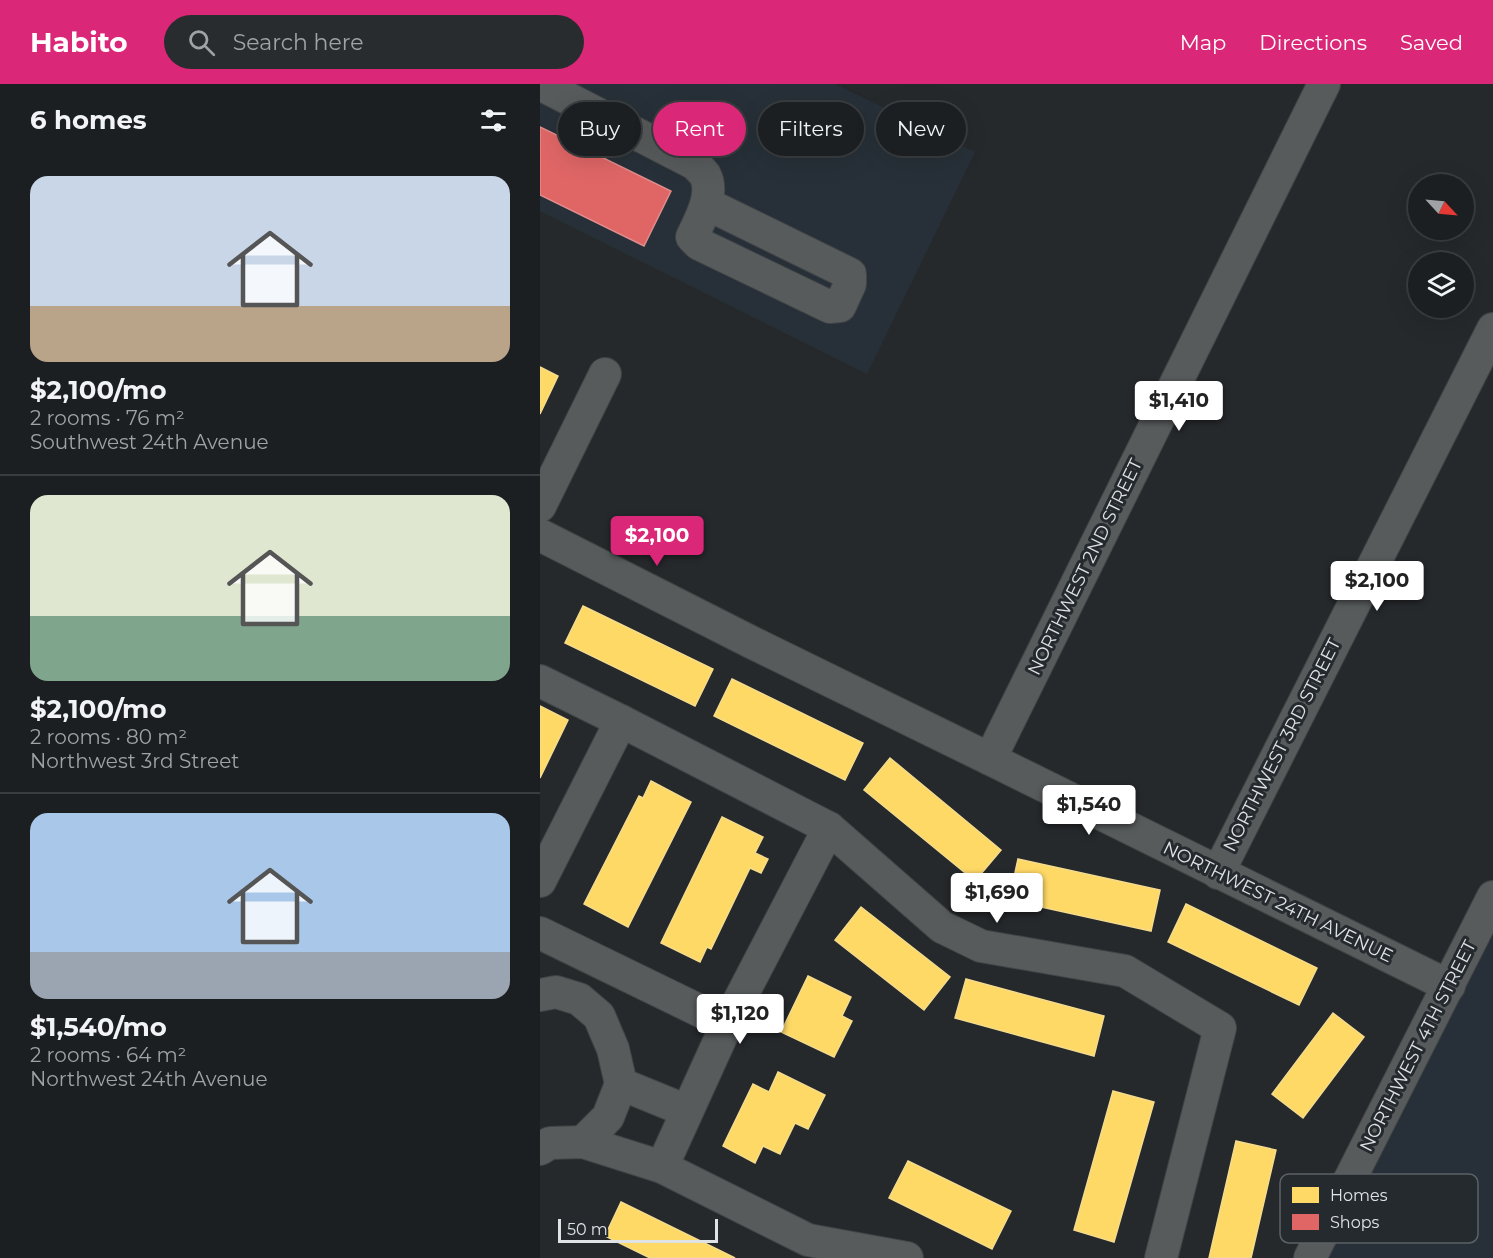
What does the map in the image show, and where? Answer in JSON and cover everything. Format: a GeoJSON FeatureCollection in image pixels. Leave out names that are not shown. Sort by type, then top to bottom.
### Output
{"type":"FeatureCollection","features":[{"type":"Feature","properties":{"kind":"street"},"geometry":{"type":"LineString","coordinates":[[540,84],[695,164],[705,176],[708,191],[707,204]]}},
{"type":"Feature","properties":{"kind":"street","name":"NORTHWEST 2ND STREET"},"geometry":{"type":"LineString","coordinates":[[990,759],[1324,84]]}},
{"type":"Feature","properties":{"kind":"street","name":"NORTHWEST 3RD STREET"},"geometry":{"type":"LineString","coordinates":[[1218,873],[1493,329]]}},
{"type":"Feature","properties":{"kind":"street"},"geometry":{"type":"LineString","coordinates":[[540,506],[605,374]]}},
{"type":"Feature","properties":{"kind":"street","name":"NORTHWEST 24TH AVENUE"},"geometry":{"type":"LineString","coordinates":[[540,535],[751,642],[1449,986]]}},
{"type":"Feature","properties":{"kind":"street"},"geometry":{"type":"LineString","coordinates":[[540,681],[829,828],[942,927],[981,946],[1125,970],[1220,1028],[1161,1258]]}},
{"type":"Feature","properties":{"kind":"street"},"geometry":{"type":"LineString","coordinates":[[540,881],[621,721]]}},
{"type":"Feature","properties":{"kind":"street"},"geometry":{"type":"LineString","coordinates":[[662,1167],[727,1024],[829,828]]}},
{"type":"Feature","properties":{"kind":"street","name":"NORTHWEST 4TH STREET"},"geometry":{"type":"LineString","coordinates":[[1353,1174],[1493,897]]}},
{"type":"Feature","properties":{"kind":"street"},"geometry":{"type":"LineString","coordinates":[[540,933],[727,1024]]}},
{"type":"Feature","properties":{"kind":"street"},"geometry":{"type":"LineString","coordinates":[[540,995],[556,992],[579,999],[599,1016],[613,1049],[621,1084],[608,1117],[583,1142]]}},
{"type":"Feature","properties":{"kind":"street"},"geometry":{"type":"LineString","coordinates":[[621,1084],[687,1111]]}},
{"type":"Feature","properties":{"kind":"street"},"geometry":{"type":"LineString","coordinates":[[543,1142],[583,1142],[662,1167],[808,1240],[907,1258]]}},
{"type":"Feature","properties":{"kind":"street","name":"NORTHWEST 4TH STREET"},"geometry":{"type":"LineString","coordinates":[[1310,1258],[1318,1243]]}},
{"type":"Feature","properties":{"kind":"shaded area"},"geometry":{"type":"Polygon","coordinates":[[[540,84],[835,84],[876,104],[876,156],[966,156],[966,148],[975,152],[867,374],[540,211],[540,84]]]}},
{"type":"Feature","properties":{"kind":"shaded area"},"geometry":{"type":"Polygon","coordinates":[[[1493,926],[1493,1258],[1325,1258],[1333,1243],[1478,1243],[1478,1174],[1368,1174],[1493,926]]]}},
{"type":"Feature","properties":{"kind":"building: Homes"},"geometry":{"type":"Polygon","coordinates":[[[540,367],[558,376],[540,414],[540,367]]]}},
{"type":"Feature","properties":{"kind":"building: Homes"},"geometry":{"type":"Polygon","coordinates":[[[583,606],[713,669],[695,706],[565,643],[583,606]]]}},
{"type":"Feature","properties":{"kind":"building: Homes"},"geometry":{"type":"Polygon","coordinates":[[[732,679],[863,743],[845,780],[714,716],[732,679]]]}},
{"type":"Feature","properties":{"kind":"building: Homes"},"geometry":{"type":"Polygon","coordinates":[[[540,706],[568,720],[540,778],[540,706]]]}},
{"type":"Feature","properties":{"kind":"building: Homes"},"geometry":{"type":"Polygon","coordinates":[[[890,758],[1001,850],[975,881],[864,790],[890,758]]]}},
{"type":"Feature","properties":{"kind":"building: Homes"},"geometry":{"type":"Polygon","coordinates":[[[651,781],[691,802],[628,927],[584,904],[639,796],[643,798],[651,781]]]}},
{"type":"Feature","properties":{"kind":"building: Homes"},"geometry":{"type":"Polygon","coordinates":[[[722,817],[763,837],[755,853],[768,859],[761,873],[750,868],[711,949],[707,947],[700,962],[661,943],[722,817]]]}},
{"type":"Feature","properties":{"kind":"building: Homes"},"geometry":{"type":"Polygon","coordinates":[[[1018,859],[1160,890],[1151,931],[1009,900],[1018,859]]]}},
{"type":"Feature","properties":{"kind":"building: Homes"},"geometry":{"type":"Polygon","coordinates":[[[1186,904],[1317,968],[1299,1005],[1168,942],[1186,904]]]}},
{"type":"Feature","properties":{"kind":"building: Homes"},"geometry":{"type":"Polygon","coordinates":[[[861,907],[950,977],[924,1010],[835,940],[861,907]]]}},
{"type":"Feature","properties":{"kind":"building: Homes"},"geometry":{"type":"Polygon","coordinates":[[[808,976],[851,997],[842,1016],[852,1021],[834,1057],[781,1032],[808,976]]]}},
{"type":"Feature","properties":{"kind":"building: Homes"},"geometry":{"type":"Polygon","coordinates":[[[966,979],[1104,1016],[1094,1056],[955,1018],[966,979]]]}},
{"type":"Feature","properties":{"kind":"building: Homes"},"geometry":{"type":"Polygon","coordinates":[[[1333,1013],[1364,1037],[1303,1118],[1272,1094],[1333,1013]]]}},
{"type":"Feature","properties":{"kind":"building: Homes"},"geometry":{"type":"Polygon","coordinates":[[[778,1072],[825,1095],[808,1129],[795,1123],[780,1154],[763,1146],[755,1163],[723,1146],[753,1084],[769,1092],[778,1072]]]}},
{"type":"Feature","properties":{"kind":"building: Homes"},"geometry":{"type":"Polygon","coordinates":[[[1113,1091],[1154,1102],[1114,1242],[1074,1230],[1113,1091]]]}},
{"type":"Feature","properties":{"kind":"building: Homes"},"geometry":{"type":"Polygon","coordinates":[[[1236,1141],[1276,1150],[1251,1258],[1209,1258],[1236,1141]]]}},
{"type":"Feature","properties":{"kind":"building: Homes"},"geometry":{"type":"Polygon","coordinates":[[[908,1161],[1011,1211],[992,1249],[889,1198],[908,1161]]]}},
{"type":"Feature","properties":{"kind":"building: Homes"},"geometry":{"type":"Polygon","coordinates":[[[621,1202],[735,1258],[650,1258],[605,1236],[621,1202]]]}},
{"type":"Feature","properties":{"kind":"building: Shops"},"geometry":{"type":"Polygon","coordinates":[[[540,127],[558,136],[558,156],[599,156],[671,191],[644,246],[540,195],[540,127]]]}}]}
